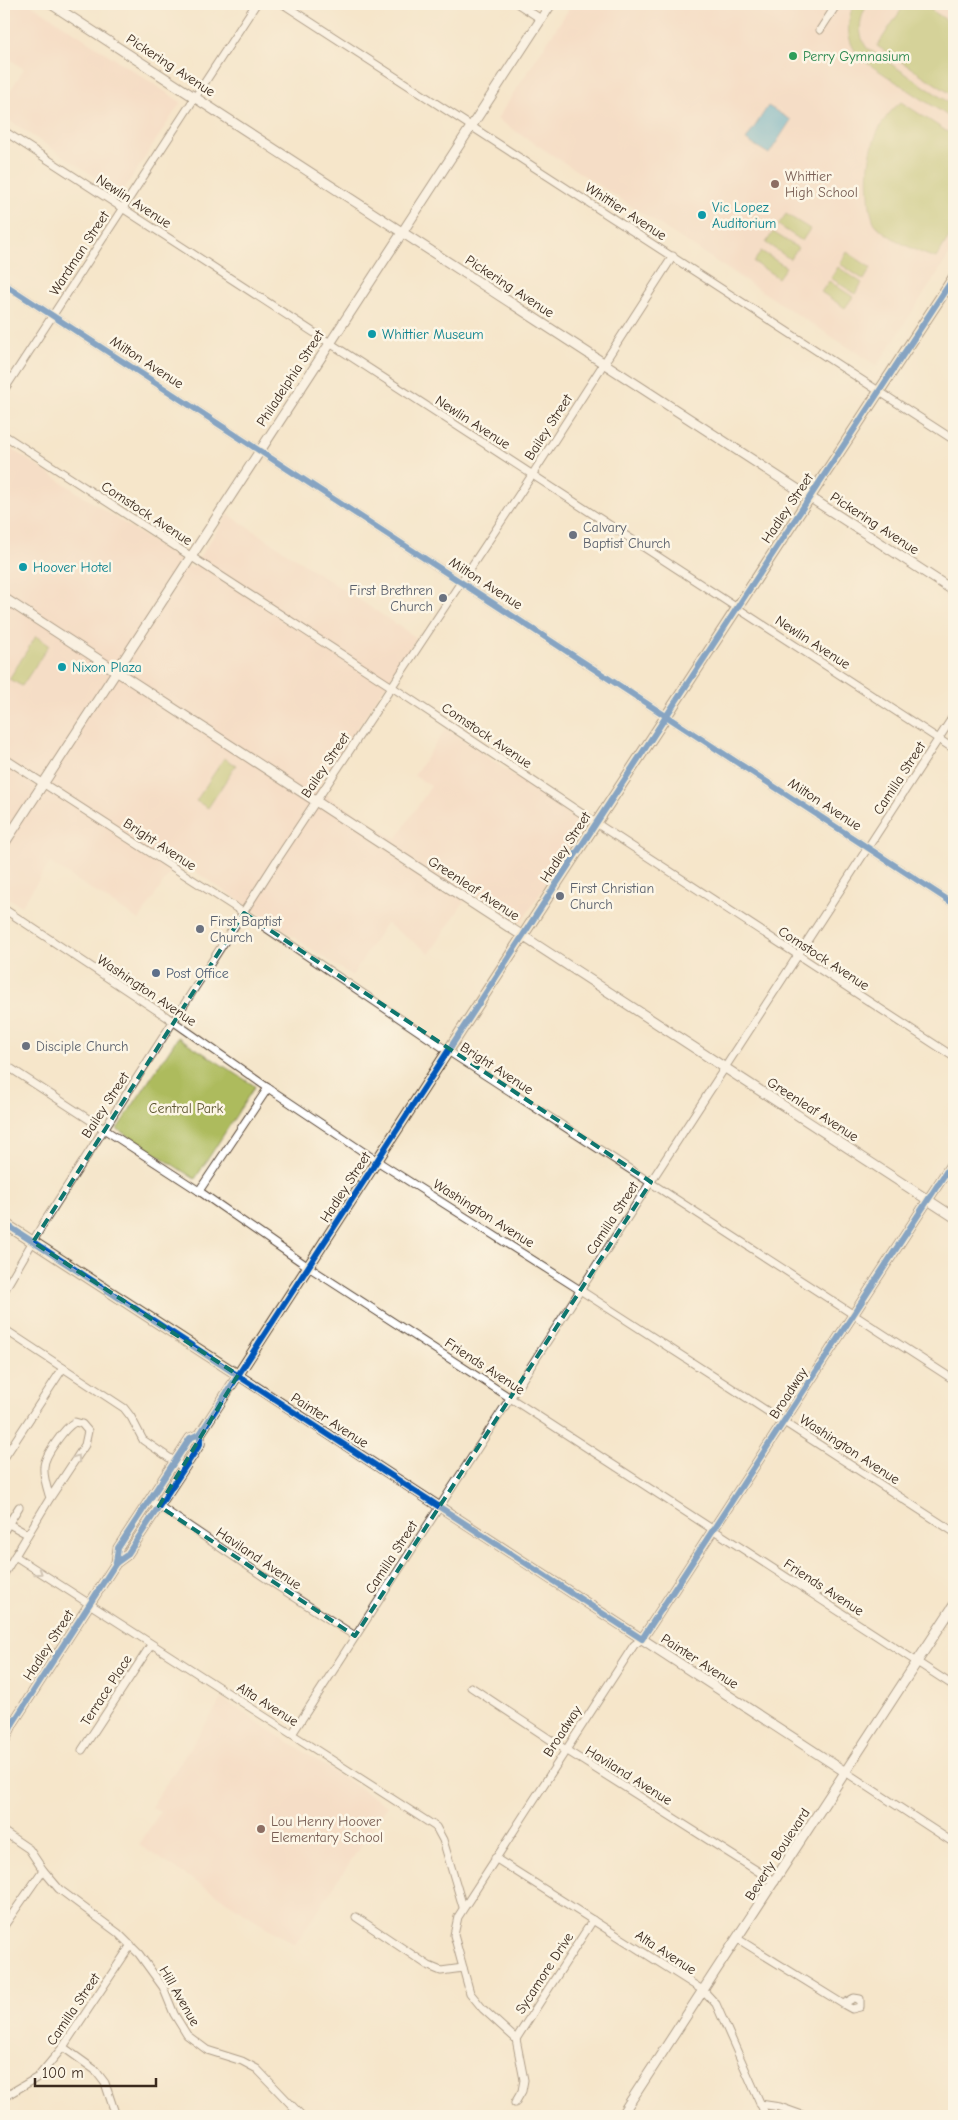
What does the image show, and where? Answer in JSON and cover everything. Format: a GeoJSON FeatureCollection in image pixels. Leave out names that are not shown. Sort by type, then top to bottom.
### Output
{"type":"FeatureCollection","features":[{"type":"Feature","properties":{"kind":"main road","name":"Hadley Street"},"geometry":{"type":"LineString","coordinates":[[238,1375],[307,1266],[737,607],[953,282]]}},
{"type":"Feature","properties":{"kind":"main road","name":"Painter Avenue"},"geometry":{"type":"LineString","coordinates":[[4,1223],[238,1375]]}},
{"type":"Feature","properties":{"kind":"street","name":"Pickering Avenue"},"geometry":{"type":"LineString","coordinates":[[51,4],[954,591]]}},
{"type":"Feature","properties":{"kind":"street","name":"Wardman Street"},"geometry":{"type":"LineString","coordinates":[[4,390],[256,4]]}},
{"type":"Feature","properties":{"kind":"street","name":"Whittier Avenue"},"geometry":{"type":"LineString","coordinates":[[283,4],[954,440]]}},
{"type":"Feature","properties":{"kind":"street"},"geometry":{"type":"LineString","coordinates":[[518,4],[541,19]]}},
{"type":"Feature","properties":{"kind":"street","name":"Philadelphia Street"},"geometry":{"type":"LineString","coordinates":[[4,844],[551,4]]}},
{"type":"Feature","properties":{"kind":"street"},"geometry":{"type":"LineString","coordinates":[[820,30],[837,4]]}},
{"type":"Feature","properties":{"kind":"street","name":"Newlin Avenue"},"geometry":{"type":"LineString","coordinates":[[4,131],[954,749]]}},
{"type":"Feature","properties":{"kind":"street","name":"Bailey Street"},"geometry":{"type":"LineString","coordinates":[[4,1291],[104,1130],[244,913],[532,475],[673,256]]}},
{"type":"Feature","properties":{"kind":"street","name":"Milton Avenue"},"geometry":{"type":"LineString","coordinates":[[4,284],[954,904]]}},
{"type":"Feature","properties":{"kind":"street","name":"Comstock Avenue"},"geometry":{"type":"LineString","coordinates":[[4,435],[392,687],[954,1057]]}},
{"type":"Feature","properties":{"kind":"street","name":"Greenleaf Avenue"},"geometry":{"type":"LineString","coordinates":[[4,598],[954,1217]]}},
{"type":"Feature","properties":{"kind":"street","name":"Camilla Street"},"geometry":{"type":"LineString","coordinates":[[292,1734],[954,716]]}},
{"type":"Feature","properties":{"kind":"street","name":"Bright Avenue"},"geometry":{"type":"LineString","coordinates":[[4,758],[244,913],[448,1051],[954,1380]]}},
{"type":"Feature","properties":{"kind":"street","name":"Washington Avenue"},"geometry":{"type":"LineString","coordinates":[[4,910],[377,1161],[954,1532]]}},
{"type":"Feature","properties":{"kind":"street","name":"Friends Avenue"},"geometry":{"type":"LineString","coordinates":[[4,1064],[199,1191],[307,1266],[954,1686]]}},
{"type":"Feature","properties":{"kind":"street"},"geometry":{"type":"LineString","coordinates":[[199,1191],[268,1088]]}},
{"type":"Feature","properties":{"kind":"street","name":"Broadway"},"geometry":{"type":"LineString","coordinates":[[516,2039],[476,2002],[470,1993],[454,1934],[458,1917],[634,1646],[642,1639],[714,1530],[954,1160]]}},
{"type":"Feature","properties":{"kind":"street"},"geometry":{"type":"LineString","coordinates":[[4,1329],[124,1408],[132,1417],[143,1440],[184,1468]]}},
{"type":"Feature","properties":{"kind":"street"},"geometry":{"type":"LineString","coordinates":[[4,1458],[63,1368]]}},
{"type":"Feature","properties":{"kind":"street","name":"Hadley Street"},"geometry":{"type":"LineString","coordinates":[[116,1563],[127,1556],[200,1444],[200,1434],[238,1375]]}},
{"type":"Feature","properties":{"kind":"street","name":"Painter Avenue"},"geometry":{"type":"LineString","coordinates":[[238,1375],[954,1843]]}},
{"type":"Feature","properties":{"kind":"street"},"geometry":{"type":"LineString","coordinates":[[4,1574],[27,1534],[85,1445],[88,1431],[82,1424],[74,1422],[66,1428],[44,1463],[45,1478],[50,1498]]}},
{"type":"Feature","properties":{"kind":"street","name":"Hadley Street"},"geometry":{"type":"LineString","coordinates":[[4,1742],[12,1723],[116,1563],[118,1548],[190,1438],[200,1434]]}},
{"type":"Feature","properties":{"kind":"street","name":"Haviland Avenue"},"geometry":{"type":"LineString","coordinates":[[150,1500],[355,1636]]}},
{"type":"Feature","properties":{"kind":"street"},"geometry":{"type":"LineString","coordinates":[[4,1531],[20,1507]]}},
{"type":"Feature","properties":{"kind":"street"},"geometry":{"type":"LineString","coordinates":[[9,1524],[27,1534]]}},
{"type":"Feature","properties":{"kind":"street","name":"Alta Avenue"},"geometry":{"type":"LineString","coordinates":[[15,1556],[436,1827],[443,1840],[463,1907]]}},
{"type":"Feature","properties":{"kind":"street","name":"Beverly Boulevard"},"geometry":{"type":"LineString","coordinates":[[621,2116],[954,1605]]}},
{"type":"Feature","properties":{"kind":"street","name":"Terrace Place"},"geometry":{"type":"LineString","coordinates":[[82,1750],[151,1644]]}},
{"type":"Feature","properties":{"kind":"street","name":"Haviland Avenue"},"geometry":{"type":"LineString","coordinates":[[471,1687],[566,1750],[775,1882]]}},
{"type":"Feature","properties":{"kind":"street"},"geometry":{"type":"LineString","coordinates":[[4,1718],[12,1723]]}},
{"type":"Feature","properties":{"kind":"street","name":"Hill Avenue"},"geometry":{"type":"LineString","coordinates":[[4,1832],[29,1849],[59,1889],[118,1932],[131,1945],[163,1987],[174,2014],[187,2035],[207,2050],[242,2061],[257,2069],[302,2116]]}},
{"type":"Feature","properties":{"kind":"street","name":"Alta Avenue"},"geometry":{"type":"LineString","coordinates":[[495,1858],[704,1991],[716,2004],[766,2116]]}},
{"type":"Feature","properties":{"kind":"street"},"geometry":{"type":"LineString","coordinates":[[4,1926],[43,1870]]}},
{"type":"Feature","properties":{"kind":"street"},"geometry":{"type":"LineString","coordinates":[[356,1917],[429,1966],[441,1970],[463,1968]]}},
{"type":"Feature","properties":{"kind":"street","name":"Sycamore Drive"},"geometry":{"type":"LineString","coordinates":[[516,2039],[593,1920]]}},
{"type":"Feature","properties":{"kind":"street"},"geometry":{"type":"LineString","coordinates":[[738,1939],[843,2004]]}},
{"type":"Feature","properties":{"kind":"street","name":"Camilla Street"},"geometry":{"type":"LineString","coordinates":[[4,2097],[38,2077],[63,2047],[131,1945]]}},
{"type":"Feature","properties":{"kind":"street"},"geometry":{"type":"LineString","coordinates":[[515,2103],[522,2091],[524,2080],[516,2039]]}},
{"type":"Feature","properties":{"kind":"street"},"geometry":{"type":"LineString","coordinates":[[63,2047],[95,2070],[104,2083],[116,2116]]}},
{"type":"Feature","properties":{"kind":"street"},"geometry":{"type":"LineString","coordinates":[[760,2104],[780,2107],[805,2116]]}},
{"type":"Feature","properties":{"kind":"highlighted area"},"geometry":{"type":"Polygon","coordinates":[[[244,913],[651,1182],[355,1636],[159,1506],[238,1375],[33,1242],[244,913]]]}},
{"type":"Feature","properties":{"kind":"shaded area"},"geometry":{"type":"Polygon","coordinates":[[[4,4],[31,4],[181,102],[121,194],[4,117],[4,101],[24,69],[4,55],[4,4]]]}},
{"type":"Feature","properties":{"kind":"shaded area","name":"Whittier High School"},"geometry":{"type":"Polygon","coordinates":[[[572,4],[954,4],[954,248],[877,366],[497,119],[572,4]]]}},
{"type":"Feature","properties":{"kind":"shaded area"},"geometry":{"type":"Polygon","coordinates":[[[4,444],[192,568],[228,514],[417,638],[317,789],[396,839],[431,786],[414,776],[446,728],[584,825],[521,923],[471,891],[430,953],[386,923],[352,976],[178,860],[139,920],[50,863],[21,906],[4,895],[4,444]]]}},
{"type":"Feature","properties":{"kind":"shaded area","name":"Lou Henry Hoover Elementary School"},"geometry":{"type":"Polygon","coordinates":[[[222,1699],[387,1806],[295,1945],[139,1845],[160,1812],[151,1807],[222,1699]]]}},
{"type":"Feature","properties":{"kind":"green space"},"geometry":{"type":"Polygon","coordinates":[[[854,4],[868,4],[860,26],[867,48],[954,106],[954,120],[860,57],[851,44],[848,29],[854,4]]]}},
{"type":"Feature","properties":{"kind":"green space"},"geometry":{"type":"Polygon","coordinates":[[[905,4],[922,4],[954,25],[954,96],[877,46],[905,4]]]}},
{"type":"Feature","properties":{"kind":"green space"},"geometry":{"type":"Polygon","coordinates":[[[901,102],[954,136],[954,229],[936,258],[913,249],[881,230],[876,225],[871,211],[868,182],[873,144],[883,121],[901,102]]]}},
{"type":"Feature","properties":{"kind":"green space"},"geometry":{"type":"Polygon","coordinates":[[[786,214],[810,229],[802,241],[778,225],[786,214]]]}},
{"type":"Feature","properties":{"kind":"green space"},"geometry":{"type":"Polygon","coordinates":[[[773,232],[798,248],[790,259],[766,243],[773,232]]]}},
{"type":"Feature","properties":{"kind":"green space"},"geometry":{"type":"Polygon","coordinates":[[[761,251],[786,267],[778,278],[754,262],[761,251]]]}},
{"type":"Feature","properties":{"kind":"green space"},"geometry":{"type":"Polygon","coordinates":[[[847,252],[871,268],[864,280],[840,264],[847,252]]]}},
{"type":"Feature","properties":{"kind":"green space"},"geometry":{"type":"Polygon","coordinates":[[[838,267],[862,283],[855,294],[831,278],[838,267]]]}},
{"type":"Feature","properties":{"kind":"green space"},"geometry":{"type":"Polygon","coordinates":[[[829,281],[853,297],[845,308],[821,292],[829,281]]]}},
{"type":"Feature","properties":{"kind":"green space"},"geometry":{"type":"Polygon","coordinates":[[[36,636],[49,645],[22,686],[9,679],[36,636]]]}},
{"type":"Feature","properties":{"kind":"green space"},"geometry":{"type":"Polygon","coordinates":[[[224,758],[236,765],[208,808],[196,801],[224,758]]]}},
{"type":"Feature","properties":{"kind":"green space","name":"Central Park"},"geometry":{"type":"Polygon","coordinates":[[[178,1037],[255,1086],[195,1179],[117,1129],[178,1037]]]}},
{"type":"Feature","properties":{"kind":"water"},"geometry":{"type":"Polygon","coordinates":[[[768,106],[791,120],[769,154],[746,140],[768,106]]]}},
{"type":"Feature","properties":{"kind":"cycle path"},"geometry":{"type":"LineString","coordinates":[[4,1742],[13,1723],[116,1563],[127,1555],[200,1444],[200,1434],[553,889],[954,277]]}},
{"type":"Feature","properties":{"kind":"cycle path"},"geometry":{"type":"LineString","coordinates":[[4,284],[954,904]]}},
{"type":"Feature","properties":{"kind":"cycle path"},"geometry":{"type":"LineString","coordinates":[[4,1223],[642,1639],[954,1160]]}},
{"type":"Feature","properties":{"kind":"cycle path"},"geometry":{"type":"LineString","coordinates":[[116,1563],[118,1548],[190,1438],[200,1434]]}},
{"type":"Feature","properties":{"kind":"place","name":"Perry Gymnasium"},"geometry":{"type":"Point","coordinates":[793,56]}},
{"type":"Feature","properties":{"kind":"place","name":"Whittier High School"},"geometry":{"type":"Point","coordinates":[775,184]}},
{"type":"Feature","properties":{"kind":"place","name":"Vic Lopez Auditorium"},"geometry":{"type":"Point","coordinates":[702,215]}},
{"type":"Feature","properties":{"kind":"place","name":"Whittier Museum"},"geometry":{"type":"Point","coordinates":[372,334]}},
{"type":"Feature","properties":{"kind":"place","name":"Calvary Baptist Church"},"geometry":{"type":"Point","coordinates":[573,535]}},
{"type":"Feature","properties":{"kind":"place","name":"Hoover Hotel"},"geometry":{"type":"Point","coordinates":[23,567]}},
{"type":"Feature","properties":{"kind":"place","name":"First Brethren Church"},"geometry":{"type":"Point","coordinates":[443,598]}},
{"type":"Feature","properties":{"kind":"place","name":"Nixon Plaza"},"geometry":{"type":"Point","coordinates":[62,667]}},
{"type":"Feature","properties":{"kind":"place","name":"First Christian Church"},"geometry":{"type":"Point","coordinates":[560,896]}},
{"type":"Feature","properties":{"kind":"place","name":"First Baptist Church"},"geometry":{"type":"Point","coordinates":[200,929]}},
{"type":"Feature","properties":{"kind":"place","name":"Post Office"},"geometry":{"type":"Point","coordinates":[156,973]}},
{"type":"Feature","properties":{"kind":"place","name":"Disciple Church"},"geometry":{"type":"Point","coordinates":[26,1046]}},
{"type":"Feature","properties":{"kind":"place","name":"Lou Henry Hoover Elementary School"},"geometry":{"type":"Point","coordinates":[261,1829]}}]}
